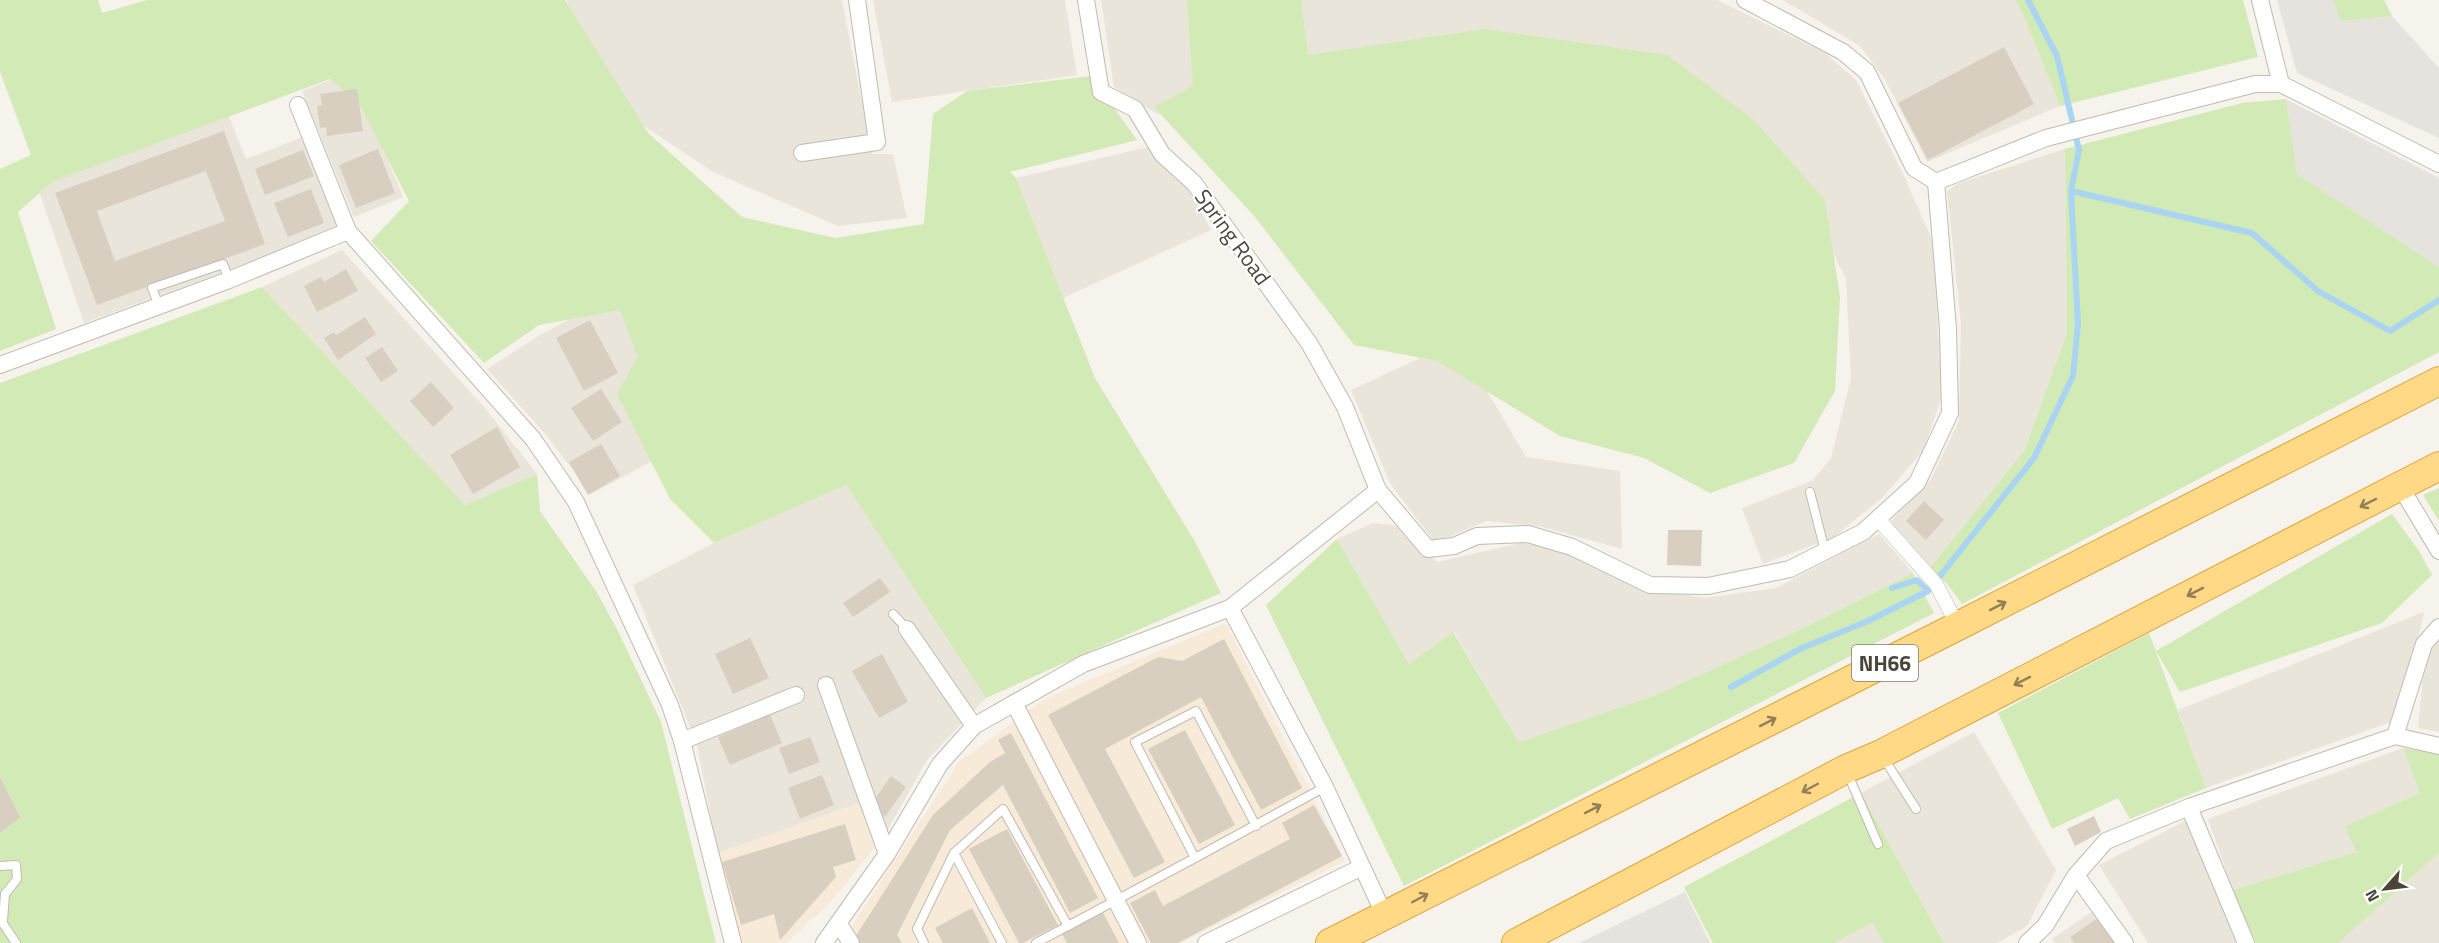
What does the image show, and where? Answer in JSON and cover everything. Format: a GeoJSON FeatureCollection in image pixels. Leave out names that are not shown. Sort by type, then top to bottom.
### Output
{"type":"FeatureCollection","features":[{"type":"Feature","properties":{"kind":"highway","name":"NH66"},"geometry":{"type":"LineString","coordinates":[[1330,943],[1958,627],[2439,381]]}},
{"type":"Feature","properties":{"kind":"highway"},"geometry":{"type":"LineString","coordinates":[[1516,943],[1846,769],[1881,754],[2439,466]]}},
{"type":"Feature","properties":{"kind":"street"},"geometry":{"type":"LineString","coordinates":[[802,153],[877,142],[857,0]]}},
{"type":"Feature","properties":{"kind":"street","name":"Spring Road"},"geometry":{"type":"LineString","coordinates":[[1086,0],[1101,92],[1135,109],[1162,154],[1194,183],[1309,343],[1345,407],[1378,489]]}},
{"type":"Feature","properties":{"kind":"street"},"geometry":{"type":"LineString","coordinates":[[1744,0],[1843,52],[1867,72],[1914,168],[1936,182]]}},
{"type":"Feature","properties":{"kind":"street"},"geometry":{"type":"LineString","coordinates":[[2260,0],[2281,84]]}},
{"type":"Feature","properties":{"kind":"street"},"geometry":{"type":"LineString","coordinates":[[1936,182],[2068,131],[2255,84],[2281,84],[2439,164]]}},
{"type":"Feature","properties":{"kind":"street"},"geometry":{"type":"LineString","coordinates":[[298,105],[348,231],[533,439],[576,502],[670,705],[682,741],[733,943]]}},
{"type":"Feature","properties":{"kind":"street"},"geometry":{"type":"LineString","coordinates":[[824,943],[887,854],[940,764],[974,726],[1083,664],[1230,608],[1378,489],[1428,549],[1454,546],[1477,536],[1528,534],[1572,547],[1650,585],[1708,586],[1790,569],[1863,532],[1917,483],[1950,413],[1948,329],[1936,182]]}},
{"type":"Feature","properties":{"kind":"street"},"geometry":{"type":"LineString","coordinates":[[0,365],[230,280],[348,231]]}},
{"type":"Feature","properties":{"kind":"street"},"geometry":{"type":"LineString","coordinates":[[2400,486],[2439,551]]}},
{"type":"Feature","properties":{"kind":"street"},"geometry":{"type":"LineString","coordinates":[[1878,519],[1936,584],[1958,627]]}},
{"type":"Feature","properties":{"kind":"street"},"geometry":{"type":"LineString","coordinates":[[1230,608],[1325,788],[1385,916]]}},
{"type":"Feature","properties":{"kind":"street"},"geometry":{"type":"LineString","coordinates":[[2395,736],[2424,644],[2439,627]]}},
{"type":"Feature","properties":{"kind":"street"},"geometry":{"type":"LineString","coordinates":[[907,629],[974,726]]}},
{"type":"Feature","properties":{"kind":"street"},"geometry":{"type":"LineString","coordinates":[[826,685],[887,854]]}},
{"type":"Feature","properties":{"kind":"street"},"geometry":{"type":"LineString","coordinates":[[682,741],[796,695]]}},
{"type":"Feature","properties":{"kind":"street"},"geometry":{"type":"LineString","coordinates":[[1014,703],[1138,943]]}},
{"type":"Feature","properties":{"kind":"street"},"geometry":{"type":"LineString","coordinates":[[2027,943],[2045,926],[2076,875],[2106,841],[2189,807],[2395,736],[2439,746]]}},
{"type":"Feature","properties":{"kind":"street"},"geometry":{"type":"LineString","coordinates":[[2189,807],[2246,943]]}},
{"type":"Feature","properties":{"kind":"street"},"geometry":{"type":"LineString","coordinates":[[1206,943],[1362,867]]}},
{"type":"Feature","properties":{"kind":"street"},"geometry":{"type":"LineString","coordinates":[[2076,875],[2125,943]]}},
{"type":"Feature","properties":{"kind":"street"},"geometry":{"type":"LineString","coordinates":[[839,924],[851,943]]}},
{"type":"Feature","properties":{"kind":"lane"},"geometry":{"type":"LineString","coordinates":[[1810,492],[1825,551]]}},
{"type":"Feature","properties":{"kind":"lane"},"geometry":{"type":"LineString","coordinates":[[893,614],[907,629]]}},
{"type":"Feature","properties":{"kind":"lane"},"geometry":{"type":"LineString","coordinates":[[1196,858],[1135,742],[1196,711],[1256,826]]}},
{"type":"Feature","properties":{"kind":"lane"},"geometry":{"type":"LineString","coordinates":[[1881,754],[1916,809]]}},
{"type":"Feature","properties":{"kind":"lane"},"geometry":{"type":"LineString","coordinates":[[1846,769],[1878,844]]}},
{"type":"Feature","properties":{"kind":"lane"},"geometry":{"type":"LineString","coordinates":[[1036,943],[1325,788]]}},
{"type":"Feature","properties":{"kind":"lane"},"geometry":{"type":"LineString","coordinates":[[924,943],[917,929],[954,853],[1003,809],[1068,926]]}},
{"type":"Feature","properties":{"kind":"lane"},"geometry":{"type":"LineString","coordinates":[[954,853],[1002,943]]}},
{"type":"Feature","properties":{"kind":"lane"},"geometry":{"type":"LineString","coordinates":[[0,866],[16,865],[17,879],[5,894],[1,920],[16,943]]}},
{"type":"Feature","properties":{"kind":"shaded area"},"geometry":{"type":"Polygon","coordinates":[[[567,0],[842,0],[872,154],[893,154],[907,218],[838,226],[713,172],[572,78],[573,42],[567,0]]]}},
{"type":"Feature","properties":{"kind":"shaded area"},"geometry":{"type":"Polygon","coordinates":[[[873,0],[1065,0],[1077,75],[892,102],[873,0]]]}},
{"type":"Feature","properties":{"kind":"shaded area"},"geometry":{"type":"Polygon","coordinates":[[[1101,0],[1193,0],[1204,111],[1157,114],[1114,87],[1101,0]]]}},
{"type":"Feature","properties":{"kind":"shaded area"},"geometry":{"type":"Polygon","coordinates":[[[1298,0],[1717,0],[1825,53],[1856,80],[1905,178],[1933,242],[1942,396],[1923,451],[1882,498],[1834,537],[1763,564],[1742,508],[1812,481],[1831,458],[1851,378],[1846,279],[1801,188],[1302,71],[1298,0]]]}},
{"type":"Feature","properties":{"kind":"shaded area"},"geometry":{"type":"Polygon","coordinates":[[[1783,0],[2015,0],[2060,106],[1927,162],[1886,81],[1860,46],[1783,0]]]}},
{"type":"Feature","properties":{"kind":"shaded area"},"geometry":{"type":"Polygon","coordinates":[[[2277,0],[2333,0],[2340,21],[2392,16],[2439,68],[2439,138],[2297,73],[2277,0]]]}},
{"type":"Feature","properties":{"kind":"shaded area"},"geometry":{"type":"Polygon","coordinates":[[[351,72],[403,197],[354,217],[302,91],[351,72]]]}},
{"type":"Feature","properties":{"kind":"shaded area"},"geometry":{"type":"Polygon","coordinates":[[[2286,99],[2439,178],[2439,267],[2297,174],[2286,99]]]}},
{"type":"Feature","properties":{"kind":"shaded area"},"geometry":{"type":"Polygon","coordinates":[[[228,114],[246,159],[303,137],[341,229],[84,323],[36,182],[228,114]]]}},
{"type":"Feature","properties":{"kind":"shaded area"},"geometry":{"type":"Polygon","coordinates":[[[1148,147],[1186,183],[1211,230],[1063,298],[1016,178],[1148,147]]]}},
{"type":"Feature","properties":{"kind":"shaded area"},"geometry":{"type":"Polygon","coordinates":[[[2065,149],[2067,333],[2024,451],[1930,568],[1890,522],[1931,479],[1959,421],[1961,324],[1947,191],[1959,183],[2065,149]]]}},
{"type":"Feature","properties":{"kind":"shaded area"},"geometry":{"type":"Polygon","coordinates":[[[342,250],[485,408],[537,474],[465,505],[262,287],[342,250]]]}},
{"type":"Feature","properties":{"kind":"shaded area"},"geometry":{"type":"Polygon","coordinates":[[[662,269],[738,415],[591,494],[547,436],[487,369],[540,335],[662,269]]]}},
{"type":"Feature","properties":{"kind":"shaded area"},"geometry":{"type":"Polygon","coordinates":[[[1457,341],[1526,457],[1620,471],[1622,549],[1539,526],[1486,521],[1435,543],[1390,483],[1351,390],[1457,341]]]}},
{"type":"Feature","properties":{"kind":"shaded area"},"geometry":{"type":"Polygon","coordinates":[[[846,485],[986,698],[927,760],[887,831],[865,801],[718,853],[697,745],[633,585],[714,543],[846,485]]]}},
{"type":"Feature","properties":{"kind":"shaded area"},"geometry":{"type":"Polygon","coordinates":[[[1373,523],[1400,526],[1437,562],[1521,543],[1567,549],[1636,586],[1705,598],[1776,588],[1879,534],[1913,573],[1801,629],[1658,694],[1519,742],[1454,632],[1409,664],[1337,539],[1373,523]]]}},
{"type":"Feature","properties":{"kind":"shaded area"},"geometry":{"type":"Polygon","coordinates":[[[2424,612],[2408,680],[2391,722],[2206,788],[2178,710],[2424,612]]]}},
{"type":"Feature","properties":{"kind":"shaded area"},"geometry":{"type":"Polygon","coordinates":[[[1226,623],[1345,861],[1180,943],[856,943],[848,932],[959,762],[1045,699],[1226,623]]]}},
{"type":"Feature","properties":{"kind":"shaded area"},"geometry":{"type":"Polygon","coordinates":[[[2439,641],[2439,732],[2418,728],[2425,656],[2439,641]]]}},
{"type":"Feature","properties":{"kind":"shaded area"},"geometry":{"type":"Polygon","coordinates":[[[1974,732],[2056,870],[2027,926],[1997,943],[1944,943],[1861,793],[1974,732]]]}},
{"type":"Feature","properties":{"kind":"shaded area"},"geometry":{"type":"Polygon","coordinates":[[[2403,748],[2420,793],[2345,826],[2356,852],[2233,890],[2208,819],[2403,748]]]}},
{"type":"Feature","properties":{"kind":"shaded area"},"geometry":{"type":"Polygon","coordinates":[[[866,801],[880,841],[828,905],[786,943],[741,943],[718,853],[866,801]]]}},
{"type":"Feature","properties":{"kind":"shaded area"},"geometry":{"type":"Polygon","coordinates":[[[2189,819],[2236,943],[2148,943],[2099,865],[2189,819]]]}},
{"type":"Feature","properties":{"kind":"shaded area"},"geometry":{"type":"Polygon","coordinates":[[[2439,853],[2439,943],[2338,943],[2439,853]]]}},
{"type":"Feature","properties":{"kind":"shaded area"},"geometry":{"type":"Polygon","coordinates":[[[1685,892],[1710,943],[1579,943],[1685,892]]]}},
{"type":"Feature","properties":{"kind":"shaded area"},"geometry":{"type":"Polygon","coordinates":[[[2093,911],[2114,943],[2054,943],[2052,939],[2093,911]]]}},
{"type":"Feature","properties":{"kind":"shaded area"},"geometry":{"type":"Polygon","coordinates":[[[1872,923],[1884,943],[1834,943],[1872,923]]]}},
{"type":"Feature","properties":{"kind":"green space"},"geometry":{"type":"Polygon","coordinates":[[[0,0],[98,0],[102,13],[147,0],[565,0],[649,134],[742,217],[835,238],[924,224],[933,114],[967,91],[1091,76],[1137,140],[1010,172],[1016,178],[1095,378],[1194,540],[1221,593],[986,698],[846,485],[714,543],[670,499],[617,394],[638,357],[620,310],[539,325],[484,363],[371,241],[409,201],[359,103],[330,79],[52,182],[18,212],[56,329],[0,351],[0,169],[31,155],[0,72],[0,0]]]}},
{"type":"Feature","properties":{"kind":"green space"},"geometry":{"type":"Polygon","coordinates":[[[1187,0],[1301,0],[1308,55],[1485,29],[1667,55],[1753,119],[1825,200],[1840,297],[1835,391],[1794,463],[1710,493],[1644,458],[1560,436],[1437,361],[1354,345],[1255,217],[1154,107],[1193,86],[1187,0]]]}},
{"type":"Feature","properties":{"kind":"green space"},"geometry":{"type":"Polygon","coordinates":[[[2015,0],[2243,0],[2258,57],[2060,106],[2015,0]]]}},
{"type":"Feature","properties":{"kind":"green space"},"geometry":{"type":"Polygon","coordinates":[[[2333,0],[2384,0],[2392,16],[2340,21],[2333,0]]]}},
{"type":"Feature","properties":{"kind":"green space"},"geometry":{"type":"Polygon","coordinates":[[[2286,99],[2297,174],[2439,267],[2439,352],[1962,604],[1948,585],[1930,568],[2024,451],[2067,333],[2065,149],[2242,103],[2286,99]]]}},
{"type":"Feature","properties":{"kind":"green space"},"geometry":{"type":"Polygon","coordinates":[[[262,287],[465,505],[537,474],[540,511],[596,591],[618,631],[661,722],[716,943],[0,943],[0,383],[262,287]]]}},
{"type":"Feature","properties":{"kind":"green space"},"geometry":{"type":"Polygon","coordinates":[[[2439,488],[2439,521],[2423,495],[2439,488]]]}},
{"type":"Feature","properties":{"kind":"green space"},"geometry":{"type":"Polygon","coordinates":[[[2392,514],[2419,551],[2432,575],[2382,623],[2180,692],[2156,651],[2392,514]]]}},
{"type":"Feature","properties":{"kind":"green space"},"geometry":{"type":"Polygon","coordinates":[[[1337,539],[1409,664],[1453,632],[1519,742],[1658,694],[1801,629],[1913,573],[1934,613],[1404,886],[1266,605],[1337,539]]]}},
{"type":"Feature","properties":{"kind":"green space"},"geometry":{"type":"Polygon","coordinates":[[[2149,633],[2206,788],[2130,819],[2118,798],[2052,829],[1998,713],[2149,633]]]}},
{"type":"Feature","properties":{"kind":"green space"},"geometry":{"type":"Polygon","coordinates":[[[2403,748],[2439,754],[2439,853],[2338,943],[2256,943],[2233,890],[2356,852],[2345,826],[2420,793],[2403,748]]]}},
{"type":"Feature","properties":{"kind":"green space"},"geometry":{"type":"Polygon","coordinates":[[[1861,793],[1944,943],[1884,943],[1872,923],[1834,943],[1713,943],[1684,887],[1861,793]]]}},
{"type":"Feature","properties":{"kind":"building"},"geometry":{"type":"Polygon","coordinates":[[[2004,47],[2034,104],[1928,160],[1898,103],[2004,47]]]}},
{"type":"Feature","properties":{"kind":"building"},"geometry":{"type":"Polygon","coordinates":[[[357,89],[363,131],[327,136],[326,127],[320,128],[317,106],[322,105],[320,94],[357,89]]]}},
{"type":"Feature","properties":{"kind":"building"},"geometry":{"type":"Polygon","coordinates":[[[224,131],[265,244],[97,305],[55,193],[224,131]],[[206,171],[97,211],[115,261],[225,221],[206,171]]]}},
{"type":"Feature","properties":{"kind":"building"},"geometry":{"type":"Polygon","coordinates":[[[378,149],[395,193],[356,208],[339,165],[378,149]]]}},
{"type":"Feature","properties":{"kind":"building"},"geometry":{"type":"Polygon","coordinates":[[[303,150],[314,176],[265,195],[255,169],[303,150]]]}},
{"type":"Feature","properties":{"kind":"building"},"geometry":{"type":"Polygon","coordinates":[[[311,189],[324,223],[288,237],[274,203],[311,189]]]}},
{"type":"Feature","properties":{"kind":"building"},"geometry":{"type":"Polygon","coordinates":[[[346,269],[358,291],[317,312],[304,286],[321,277],[324,282],[346,269]]]}},
{"type":"Feature","properties":{"kind":"building"},"geometry":{"type":"Polygon","coordinates":[[[365,317],[376,334],[338,360],[324,338],[334,332],[336,335],[365,317]]]}},
{"type":"Feature","properties":{"kind":"building"},"geometry":{"type":"Polygon","coordinates":[[[590,320],[618,373],[584,391],[556,338],[590,320]]]}},
{"type":"Feature","properties":{"kind":"building"},"geometry":{"type":"Polygon","coordinates":[[[382,347],[398,371],[381,382],[365,358],[382,347]]]}},
{"type":"Feature","properties":{"kind":"building"},"geometry":{"type":"Polygon","coordinates":[[[431,382],[454,408],[433,427],[410,401],[431,382]]]}},
{"type":"Feature","properties":{"kind":"building"},"geometry":{"type":"Polygon","coordinates":[[[601,389],[622,422],[593,441],[571,408],[601,389]]]}},
{"type":"Feature","properties":{"kind":"building"},"geometry":{"type":"Polygon","coordinates":[[[497,427],[520,467],[473,494],[450,455],[497,427]]]}},
{"type":"Feature","properties":{"kind":"building"},"geometry":{"type":"Polygon","coordinates":[[[601,444],[620,476],[588,495],[569,462],[601,444]]]}},
{"type":"Feature","properties":{"kind":"building"},"geometry":{"type":"Polygon","coordinates":[[[1924,501],[1944,520],[1926,540],[1906,521],[1924,501]]]}},
{"type":"Feature","properties":{"kind":"building"},"geometry":{"type":"Polygon","coordinates":[[[1668,530],[1702,530],[1701,566],[1667,565],[1668,530]]]}},
{"type":"Feature","properties":{"kind":"building"},"geometry":{"type":"Polygon","coordinates":[[[880,578],[890,592],[853,617],[843,603],[880,578]]]}},
{"type":"Feature","properties":{"kind":"building"},"geometry":{"type":"Polygon","coordinates":[[[750,638],[769,678],[733,694],[715,654],[750,638]]]}},
{"type":"Feature","properties":{"kind":"building"},"geometry":{"type":"Polygon","coordinates":[[[1224,639],[1302,788],[1261,810],[1201,697],[1105,749],[1165,862],[1134,878],[1048,715],[1158,657],[1182,661],[1224,639]]]}},
{"type":"Feature","properties":{"kind":"building"},"geometry":{"type":"Polygon","coordinates":[[[882,654],[908,702],[879,718],[852,671],[882,654]]]}},
{"type":"Feature","properties":{"kind":"building"},"geometry":{"type":"Polygon","coordinates":[[[770,715],[782,743],[730,765],[718,737],[770,715]]]}},
{"type":"Feature","properties":{"kind":"building"},"geometry":{"type":"Polygon","coordinates":[[[1185,730],[1235,825],[1199,844],[1148,749],[1185,730]]]}},
{"type":"Feature","properties":{"kind":"building"},"geometry":{"type":"Polygon","coordinates":[[[1011,733],[1098,898],[1070,913],[1003,785],[950,830],[897,935],[902,943],[856,943],[854,939],[933,815],[990,762],[1005,753],[998,740],[1011,733]]]}},
{"type":"Feature","properties":{"kind":"building"},"geometry":{"type":"Polygon","coordinates":[[[810,737],[820,762],[789,774],[779,748],[810,737]]]}},
{"type":"Feature","properties":{"kind":"building"},"geometry":{"type":"Polygon","coordinates":[[[822,775],[834,805],[800,819],[788,788],[822,775]]]}},
{"type":"Feature","properties":{"kind":"building"},"geometry":{"type":"Polygon","coordinates":[[[891,776],[906,787],[885,817],[870,806],[891,776]]]}},
{"type":"Feature","properties":{"kind":"building"},"geometry":{"type":"Polygon","coordinates":[[[0,777],[20,817],[0,833],[0,777]]]}},
{"type":"Feature","properties":{"kind":"building"},"geometry":{"type":"Polygon","coordinates":[[[1314,805],[1342,856],[1178,943],[1151,943],[1130,903],[1155,890],[1163,906],[1290,839],[1282,823],[1314,805]]]}},
{"type":"Feature","properties":{"kind":"building"},"geometry":{"type":"Polygon","coordinates":[[[2094,816],[2101,832],[2075,846],[2067,829],[2094,816]]]}},
{"type":"Feature","properties":{"kind":"building"},"geometry":{"type":"Polygon","coordinates":[[[845,824],[856,860],[833,867],[836,877],[780,940],[774,914],[741,925],[722,862],[845,824]]]}},
{"type":"Feature","properties":{"kind":"building"},"geometry":{"type":"Polygon","coordinates":[[[1007,829],[1058,925],[1023,943],[1019,943],[969,849],[1007,829]]]}},
{"type":"Feature","properties":{"kind":"building"},"geometry":{"type":"Polygon","coordinates":[[[972,908],[990,943],[943,943],[935,928],[972,908]]]}},
{"type":"Feature","properties":{"kind":"building"},"geometry":{"type":"Polygon","coordinates":[[[1102,911],[1119,943],[1067,943],[1061,932],[1102,911]]]}},
{"type":"Feature","properties":{"kind":"building"},"geometry":{"type":"Polygon","coordinates":[[[2098,918],[2115,943],[2074,943],[2070,937],[2098,918]]]}},
{"type":"Feature","properties":{"kind":"waterway"},"geometry":{"type":"LineString","coordinates":[[1731,687],[1802,648],[1868,621],[1928,591],[2034,458],[2073,376],[2078,324],[2071,191],[2079,150],[2057,56],[2028,0]]}},
{"type":"Feature","properties":{"kind":"waterway"},"geometry":{"type":"LineString","coordinates":[[2071,191],[2252,233],[2318,291],[2390,331],[2439,300]]}},
{"type":"Feature","properties":{"kind":"waterway"},"geometry":{"type":"LineString","coordinates":[[1892,588],[1917,580],[1928,591]]}}]}
